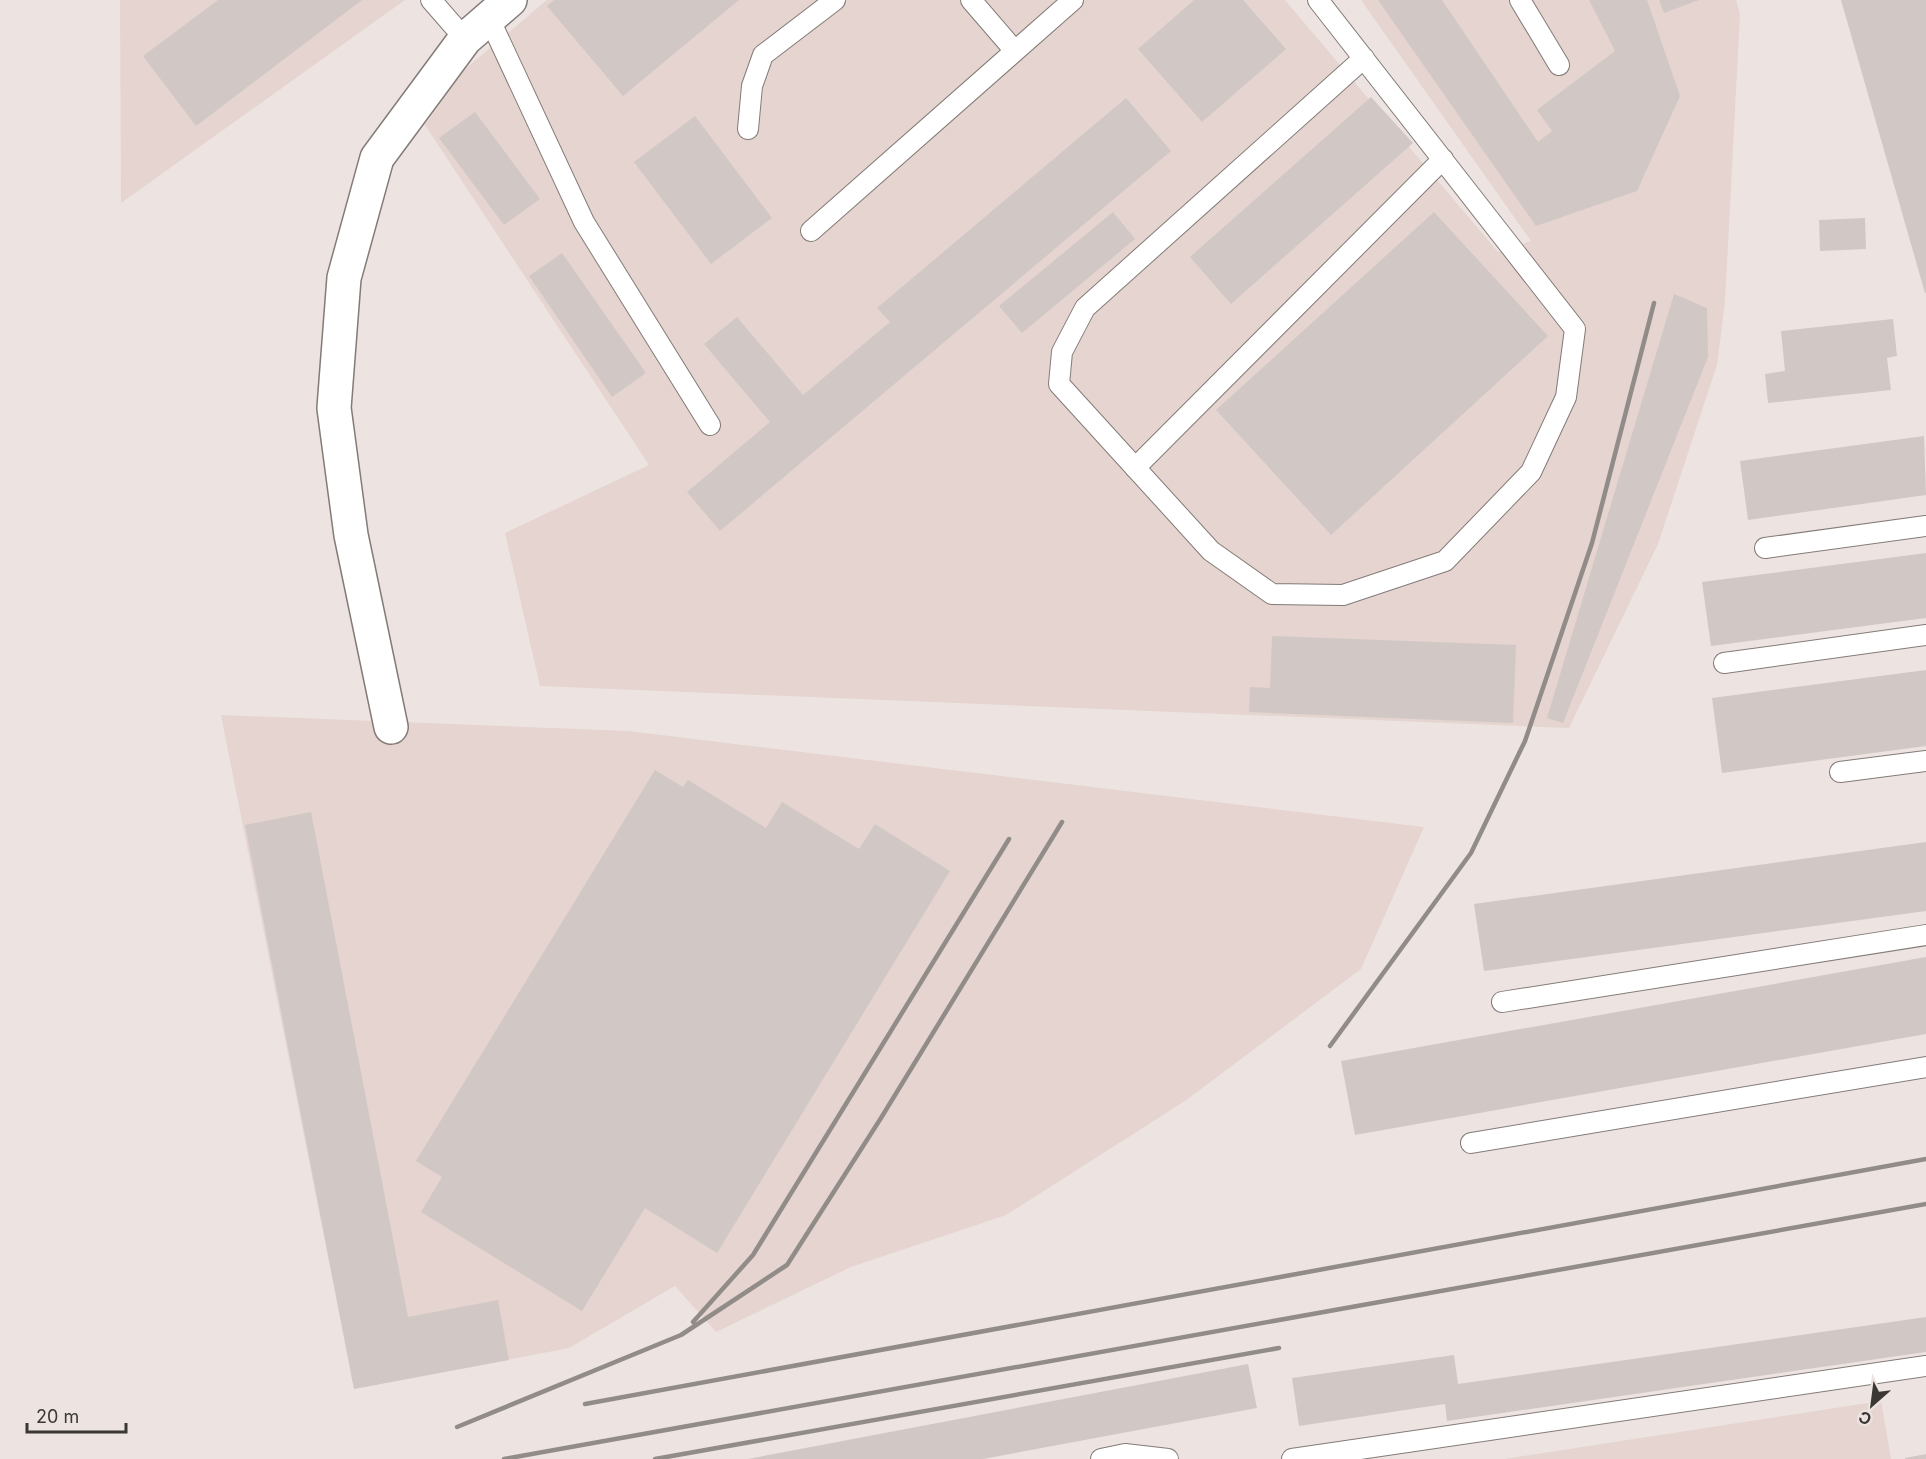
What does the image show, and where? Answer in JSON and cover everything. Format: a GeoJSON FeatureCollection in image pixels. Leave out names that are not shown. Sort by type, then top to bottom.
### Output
{"type":"FeatureCollection","features":[{"type":"Feature","properties":{"kind":"street"},"geometry":{"type":"LineString","coordinates":[[391,727],[351,535],[334,408],[344,279],[377,158],[465,39],[500,9]]}},
{"type":"Feature","properties":{"kind":"lane"},"geometry":{"type":"LineString","coordinates":[[431,0],[465,39]]}},
{"type":"Feature","properties":{"kind":"lane"},"geometry":{"type":"LineString","coordinates":[[748,129],[752,86],[764,55],[835,0]]}},
{"type":"Feature","properties":{"kind":"lane"},"geometry":{"type":"LineString","coordinates":[[971,0],[1015,51]]}},
{"type":"Feature","properties":{"kind":"lane"},"geometry":{"type":"LineString","coordinates":[[811,231],[1073,0]]}},
{"type":"Feature","properties":{"kind":"lane"},"geometry":{"type":"LineString","coordinates":[[1318,0],[1364,58],[1443,159],[1575,329],[1566,397],[1531,471],[1445,561],[1343,595],[1272,594],[1211,551],[1059,384],[1062,352],[1085,308],[1364,58]]}},
{"type":"Feature","properties":{"kind":"lane"},"geometry":{"type":"LineString","coordinates":[[1520,0],[1559,65]]}},
{"type":"Feature","properties":{"kind":"lane"},"geometry":{"type":"LineString","coordinates":[[500,9],[584,222],[710,425]]}},
{"type":"Feature","properties":{"kind":"lane"},"geometry":{"type":"LineString","coordinates":[[1135,468],[1443,159]]}},
{"type":"Feature","properties":{"kind":"lane"},"geometry":{"type":"LineString","coordinates":[[1765,548],[1926,526]]}},
{"type":"Feature","properties":{"kind":"lane"},"geometry":{"type":"LineString","coordinates":[[1724,663],[1926,635]]}},
{"type":"Feature","properties":{"kind":"lane"},"geometry":{"type":"LineString","coordinates":[[1840,772],[1926,761]]}},
{"type":"Feature","properties":{"kind":"lane"},"geometry":{"type":"LineString","coordinates":[[1502,1002],[1926,935]]}},
{"type":"Feature","properties":{"kind":"lane"},"geometry":{"type":"LineString","coordinates":[[1471,1143],[1926,1067]]}},
{"type":"Feature","properties":{"kind":"lane"},"geometry":{"type":"LineString","coordinates":[[1292,1459],[1926,1366]]}},
{"type":"Feature","properties":{"kind":"lane"},"geometry":{"type":"LineString","coordinates":[[1101,1459],[1125,1454],[1168,1459]]}},
{"type":"Feature","properties":{"kind":"shaded area"},"geometry":{"type":"Polygon","coordinates":[[[120,0],[405,0],[121,203],[120,0]]]}},
{"type":"Feature","properties":{"kind":"shaded area"},"geometry":{"type":"Polygon","coordinates":[[[547,0],[1285,0],[1498,252],[1531,241],[1361,0],[1736,0],[1740,14],[1725,302],[1717,365],[1658,544],[1569,728],[540,686],[505,533],[649,465],[425,125],[464,70],[547,0]]]}},
{"type":"Feature","properties":{"kind":"shaded area"},"geometry":{"type":"Polygon","coordinates":[[[221,715],[628,731],[1424,827],[1361,969],[1185,1101],[1006,1215],[851,1267],[716,1332],[675,1286],[569,1348],[354,1389],[221,715]]]}},
{"type":"Feature","properties":{"kind":"shaded area"},"geometry":{"type":"Polygon","coordinates":[[[1881,1401],[1891,1459],[1504,1459],[1881,1401]]]}},
{"type":"Feature","properties":{"kind":"building"},"geometry":{"type":"Polygon","coordinates":[[[218,0],[362,0],[196,126],[143,56],[218,0]]]}},
{"type":"Feature","properties":{"kind":"building"},"geometry":{"type":"Polygon","coordinates":[[[554,0],[739,0],[623,96],[547,6],[554,0]]]}},
{"type":"Feature","properties":{"kind":"building"},"geometry":{"type":"Polygon","coordinates":[[[1194,0],[1243,0],[1286,49],[1202,122],[1138,49],[1194,0]]]}},
{"type":"Feature","properties":{"kind":"building"},"geometry":{"type":"Polygon","coordinates":[[[1378,0],[1442,0],[1538,142],[1552,131],[1537,110],[1615,51],[1589,0],[1647,0],[1680,96],[1637,191],[1536,226],[1378,0]]]}},
{"type":"Feature","properties":{"kind":"building"},"geometry":{"type":"Polygon","coordinates":[[[1659,0],[1699,0],[1664,13],[1659,0]]]}},
{"type":"Feature","properties":{"kind":"building"},"geometry":{"type":"Polygon","coordinates":[[[1841,0],[1926,0],[1926,293],[1925,293],[1841,0]]]}},
{"type":"Feature","properties":{"kind":"building"},"geometry":{"type":"Polygon","coordinates":[[[1371,97],[1413,143],[1231,304],[1190,257],[1371,97]]]}},
{"type":"Feature","properties":{"kind":"building"},"geometry":{"type":"Polygon","coordinates":[[[1126,98],[1171,151],[720,531],[687,492],[770,422],[704,344],[737,317],[803,395],[890,322],[877,308],[1126,98]]]}},
{"type":"Feature","properties":{"kind":"building"},"geometry":{"type":"Polygon","coordinates":[[[475,112],[540,199],[504,225],[439,138],[475,112]]]}},
{"type":"Feature","properties":{"kind":"building"},"geometry":{"type":"Polygon","coordinates":[[[695,116],[772,218],[711,264],[634,162],[695,116]]]}},
{"type":"Feature","properties":{"kind":"building"},"geometry":{"type":"Polygon","coordinates":[[[1113,212],[1135,239],[1022,333],[999,306],[1113,212]]]}},
{"type":"Feature","properties":{"kind":"building"},"geometry":{"type":"Polygon","coordinates":[[[1434,212],[1548,336],[1331,535],[1216,410],[1434,212]]]}},
{"type":"Feature","properties":{"kind":"building"},"geometry":{"type":"Polygon","coordinates":[[[1865,218],[1866,249],[1820,251],[1819,220],[1865,218]]]}},
{"type":"Feature","properties":{"kind":"building"},"geometry":{"type":"Polygon","coordinates":[[[562,253],[646,373],[612,397],[529,276],[562,253]]]}},
{"type":"Feature","properties":{"kind":"building"},"geometry":{"type":"Polygon","coordinates":[[[1674,294],[1707,308],[1708,357],[1563,723],[1547,718],[1674,294]]]}},
{"type":"Feature","properties":{"kind":"building"},"geometry":{"type":"Polygon","coordinates":[[[1893,319],[1897,356],[1887,358],[1891,390],[1768,403],[1765,374],[1785,371],[1781,331],[1893,319]]]}},
{"type":"Feature","properties":{"kind":"building"},"geometry":{"type":"Polygon","coordinates":[[[1924,436],[1926,495],[1748,520],[1740,461],[1924,436]]]}},
{"type":"Feature","properties":{"kind":"building"},"geometry":{"type":"Polygon","coordinates":[[[1926,553],[1926,618],[1711,646],[1702,582],[1926,553]]]}},
{"type":"Feature","properties":{"kind":"building"},"geometry":{"type":"Polygon","coordinates":[[[1272,636],[1516,645],[1513,723],[1249,712],[1250,687],[1270,688],[1272,636]]]}},
{"type":"Feature","properties":{"kind":"building"},"geometry":{"type":"Polygon","coordinates":[[[1926,670],[1926,746],[1722,773],[1712,698],[1926,670]]]}},
{"type":"Feature","properties":{"kind":"building"},"geometry":{"type":"Polygon","coordinates":[[[655,770],[683,787],[688,780],[766,828],[782,802],[859,849],[875,824],[950,871],[717,1253],[645,1208],[582,1311],[421,1212],[442,1177],[416,1161],[655,770]]]}},
{"type":"Feature","properties":{"kind":"building"},"geometry":{"type":"Polygon","coordinates":[[[311,812],[408,1317],[498,1300],[509,1360],[354,1389],[245,825],[311,812]]]}},
{"type":"Feature","properties":{"kind":"building"},"geometry":{"type":"Polygon","coordinates":[[[1926,842],[1926,911],[1484,971],[1474,904],[1926,842]]]}},
{"type":"Feature","properties":{"kind":"building"},"geometry":{"type":"Polygon","coordinates":[[[1926,957],[1926,1034],[1355,1135],[1341,1061],[1926,957]]]}},
{"type":"Feature","properties":{"kind":"building"},"geometry":{"type":"Polygon","coordinates":[[[1926,1317],[1926,1352],[1447,1421],[1445,1404],[1299,1426],[1292,1378],[1454,1355],[1458,1384],[1926,1317]]]}},
{"type":"Feature","properties":{"kind":"building"},"geometry":{"type":"Polygon","coordinates":[[[1248,1364],[1257,1408],[983,1459],[748,1459],[1248,1364]]]}},
{"type":"Feature","properties":{"kind":"building"},"geometry":{"type":"Polygon","coordinates":[[[1926,1454],[1926,1459],[1905,1459],[1905,1458],[1926,1454]]]}},
{"type":"Feature","properties":{"kind":"railway"},"geometry":{"type":"LineString","coordinates":[[1330,1046],[1471,853],[1525,741],[1592,543],[1654,303]]}},
{"type":"Feature","properties":{"kind":"railway"},"geometry":{"type":"LineString","coordinates":[[457,1427],[681,1335],[787,1265],[881,1118],[1062,822]]}},
{"type":"Feature","properties":{"kind":"railway"},"geometry":{"type":"LineString","coordinates":[[693,1322],[753,1255],[1009,839]]}},
{"type":"Feature","properties":{"kind":"railway"},"geometry":{"type":"LineString","coordinates":[[585,1404],[1926,1159]]}},
{"type":"Feature","properties":{"kind":"railway"},"geometry":{"type":"LineString","coordinates":[[504,1459],[1926,1204]]}},
{"type":"Feature","properties":{"kind":"railway"},"geometry":{"type":"LineString","coordinates":[[655,1459],[1279,1348]]}}]}
